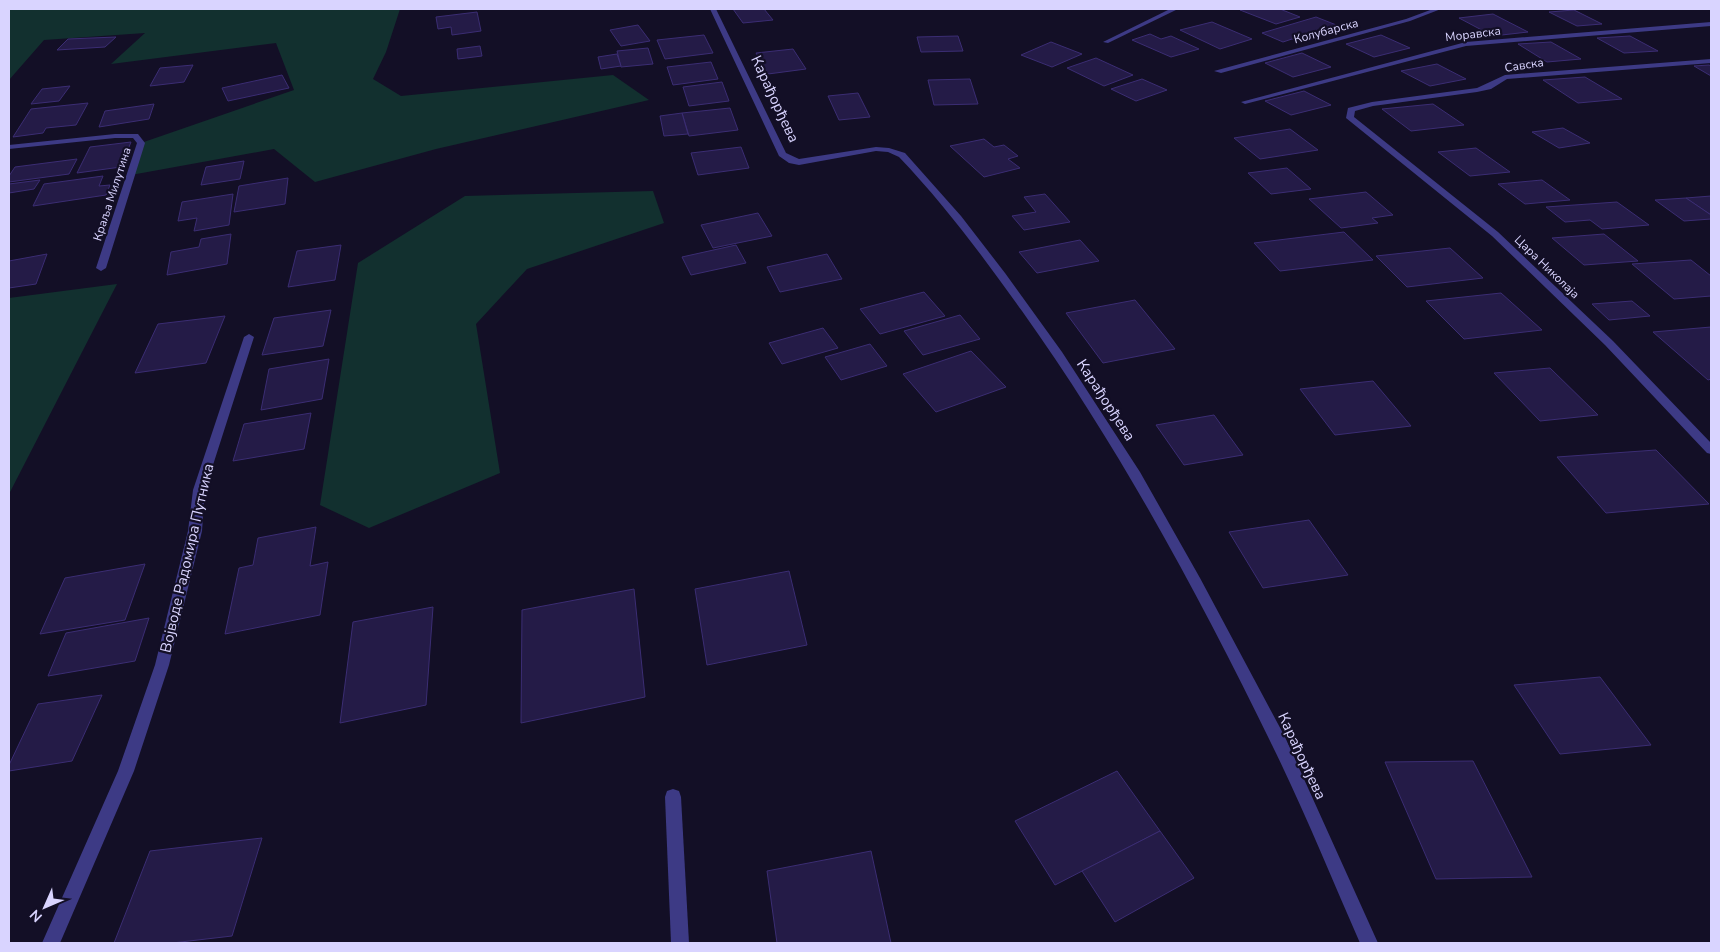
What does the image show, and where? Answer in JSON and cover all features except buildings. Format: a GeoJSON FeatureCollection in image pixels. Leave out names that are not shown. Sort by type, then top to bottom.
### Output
{"type":"FeatureCollection","features":[{"type":"Feature","properties":{"kind":"street","name":"Карађорђева"},"geometry":{"type":"LineString","coordinates":[[713,9],[782,154],[792,161],[799,162],[876,149],[889,150],[902,155],[958,218],[1058,354],[1136,475],[1195,582],[1279,742],[1369,943]]}},
{"type":"Feature","properties":{"kind":"street"},"geometry":{"type":"LineString","coordinates":[[1106,42],[1175,9]]}},
{"type":"Feature","properties":{"kind":"street","name":"Колубарска"},"geometry":{"type":"LineString","coordinates":[[1218,71],[1423,16],[1438,9]]}},
{"type":"Feature","properties":{"kind":"street","name":"Моравска"},"geometry":{"type":"LineString","coordinates":[[1244,102],[1466,44],[1711,24]]}},
{"type":"Feature","properties":{"kind":"street","name":"Савска"},"geometry":{"type":"LineString","coordinates":[[1350,118],[1351,110],[1365,105],[1477,90],[1488,87],[1505,77],[1711,61]]}},
{"type":"Feature","properties":{"kind":"street","name":"Цара Николаја"},"geometry":{"type":"LineString","coordinates":[[1350,118],[1495,234],[1609,343],[1711,450]]}},
{"type":"Feature","properties":{"kind":"street","name":"Краља Милутина"},"geometry":{"type":"LineString","coordinates":[[9,147],[115,136],[135,136],[142,144],[101,268]]}},
{"type":"Feature","properties":{"kind":"street","name":"Војводе Радомира Путника"},"geometry":{"type":"LineString","coordinates":[[51,943],[126,771],[159,674],[196,531],[199,490],[249,337]]}},
{"type":"Feature","properties":{"kind":"street"},"geometry":{"type":"LineString","coordinates":[[673,797],[680,943]]}},
{"type":"Feature","properties":{"kind":"green space"},"geometry":{"type":"Polygon","coordinates":[[[9,9],[400,9],[386,52],[373,79],[401,96],[613,75],[649,100],[436,149],[315,182],[274,149],[131,175],[141,143],[294,90],[276,43],[111,64],[145,33],[44,40],[9,80],[9,9]]]}},
{"type":"Feature","properties":{"kind":"green space"},"geometry":{"type":"Polygon","coordinates":[[[653,191],[664,223],[527,269],[476,324],[500,473],[369,528],[320,505],[358,263],[465,196],[653,191]]]}},
{"type":"Feature","properties":{"kind":"green space"},"geometry":{"type":"Polygon","coordinates":[[[117,284],[9,494],[9,298],[117,284]]]}}]}
